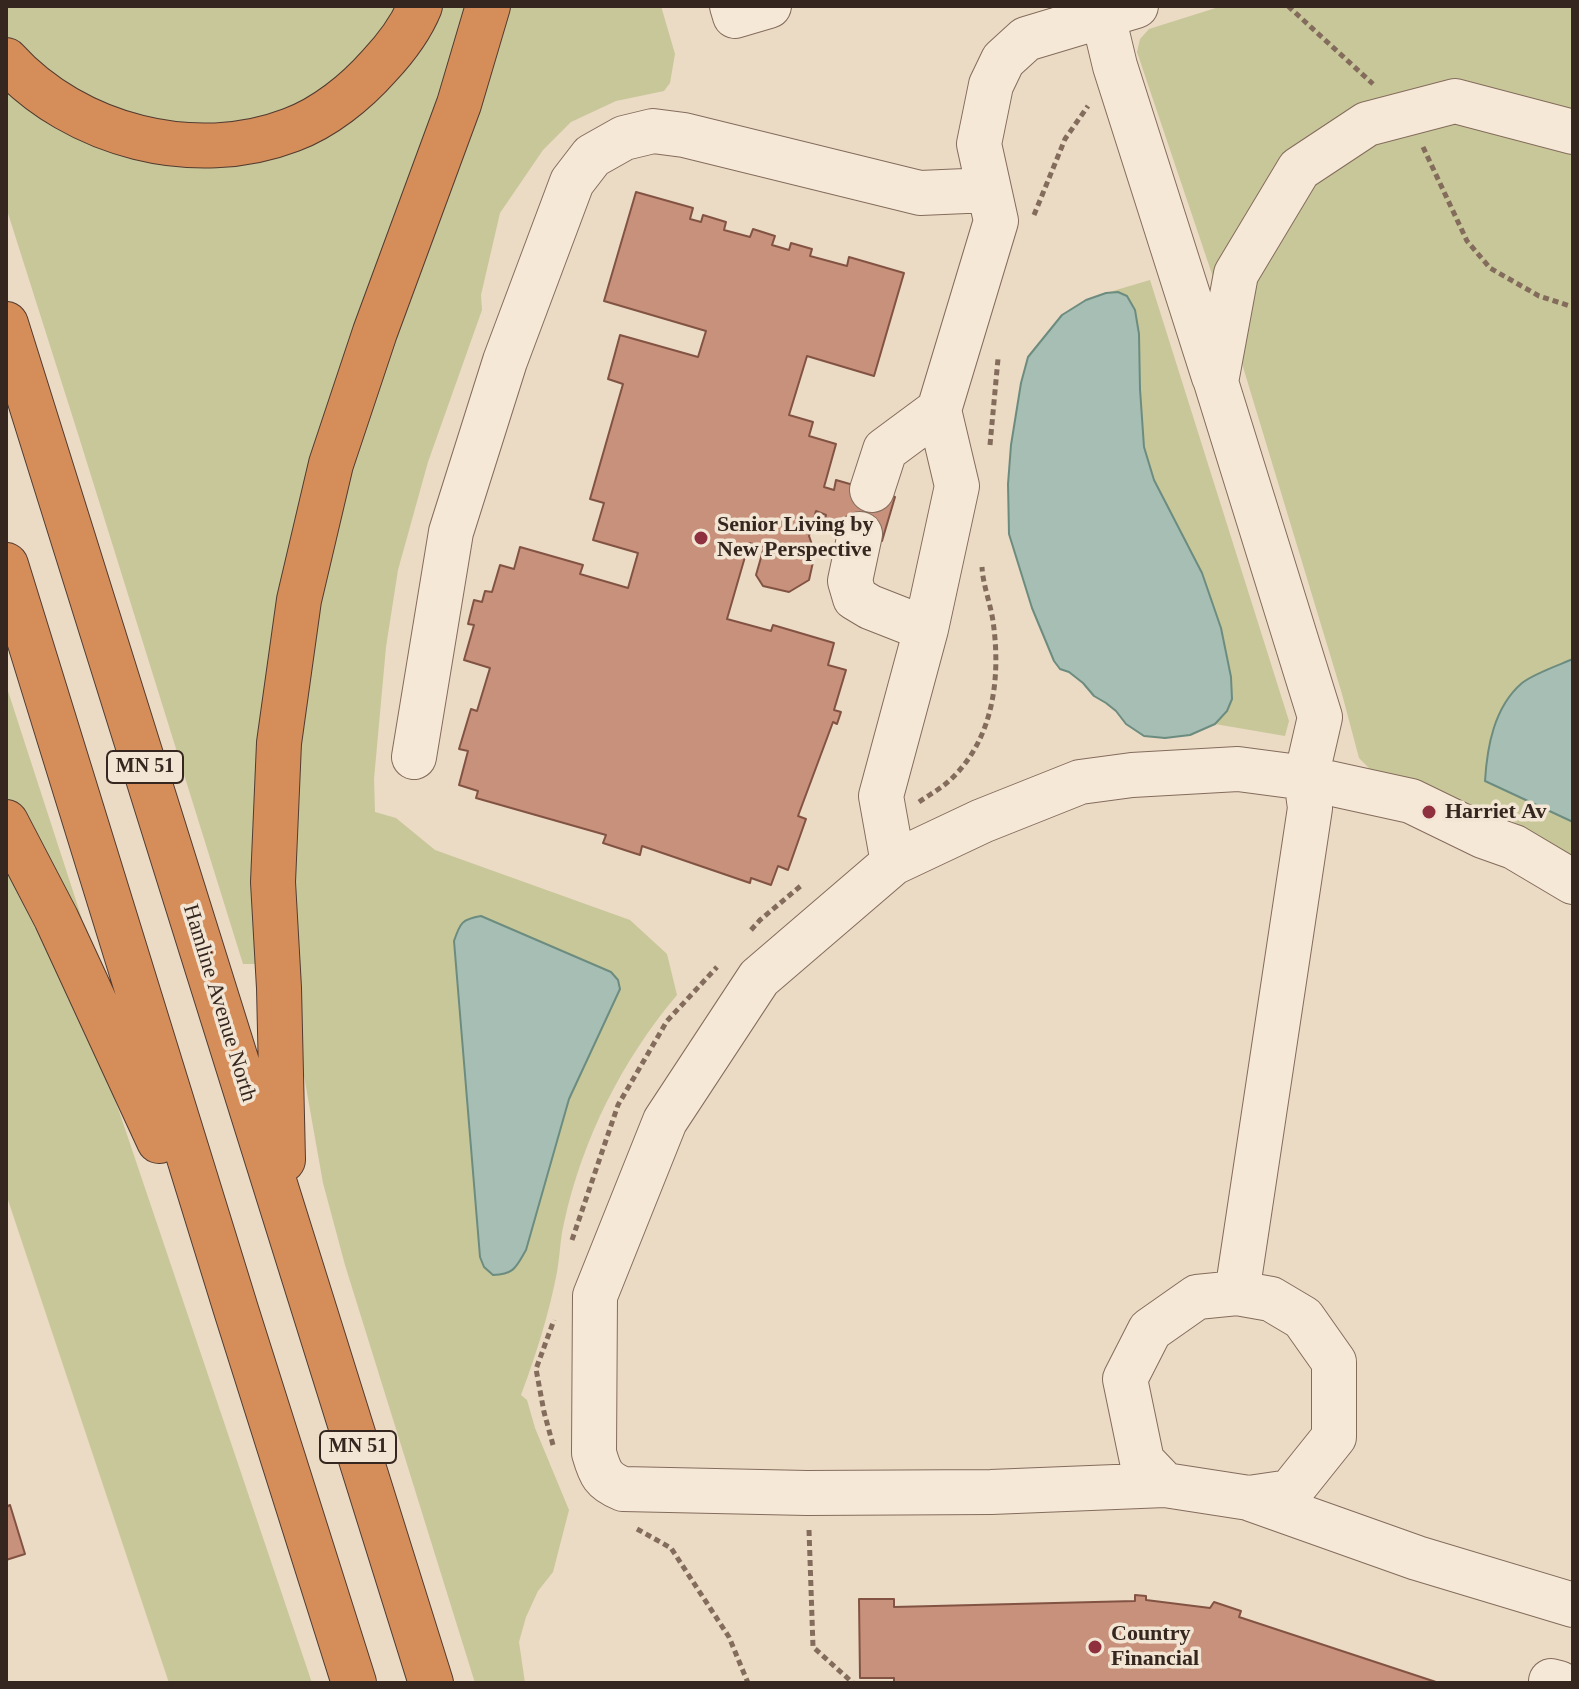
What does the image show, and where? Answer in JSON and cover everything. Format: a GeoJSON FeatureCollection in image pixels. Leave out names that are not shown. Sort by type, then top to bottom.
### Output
{"type":"FeatureCollection","features":[{"type":"Feature","properties":{"kind":"highway"},"geometry":{"type":"LineString","coordinates":[[6,60],[50,98],[92,122],[136,137],[183,146],[232,145],[295,129],[333,107],[366,81],[394,50],[420,6]]}},
{"type":"Feature","properties":{"kind":"highway"},"geometry":{"type":"LineString","coordinates":[[284,1211],[279,988],[273,882],[279,743],[299,600],[331,464],[375,332],[459,104],[488,6]]}},
{"type":"Feature","properties":{"kind":"highway","name":"Hamline Avenue North"},"geometry":{"type":"LineString","coordinates":[[6,324],[431,1683]]}},
{"type":"Feature","properties":{"kind":"highway","name":"MN 51"},"geometry":{"type":"LineString","coordinates":[[6,565],[354,1683]]}},
{"type":"Feature","properties":{"kind":"highway"},"geometry":{"type":"LineString","coordinates":[[6,822],[56,918],[237,1313]]}},
{"type":"Feature","properties":{"kind":"lane"},"geometry":{"type":"LineString","coordinates":[[732,6],[735,16],[769,6]]}},
{"type":"Feature","properties":{"kind":"lane"},"geometry":{"type":"LineString","coordinates":[[893,863],[881,796],[926,629],[957,486],[939,410],[996,221],[979,144],[991,85],[1003,60],[1026,39],[1120,11],[1115,66],[1320,717],[1306,778],[1310,808],[1237,1293]]}},
{"type":"Feature","properties":{"kind":"lane"},"geometry":{"type":"LineString","coordinates":[[1216,382],[1236,274],[1299,169],[1367,124],[1455,101],[1573,132]]}},
{"type":"Feature","properties":{"kind":"lane"},"geometry":{"type":"LineString","coordinates":[[414,757],[451,532],[505,361],[572,182],[592,156],[624,138],[653,131],[684,135],[920,193],[989,190]]}},
{"type":"Feature","properties":{"kind":"lane"},"geometry":{"type":"LineString","coordinates":[[872,490],[885,450],[939,410]]}},
{"type":"Feature","properties":{"kind":"lane"},"geometry":{"type":"LineString","coordinates":[[860,534],[850,581],[855,598],[926,629]]}},
{"type":"Feature","properties":{"kind":"lane"},"geometry":{"type":"LineString","coordinates":[[1573,882],[1514,847],[1483,836],[1411,801],[1306,778],[1238,769],[1132,775],[1080,782],[982,821],[893,863],[759,978],[665,1121],[595,1296],[594,1453],[609,1484],[623,1489],[807,1493],[991,1492],[1165,1485],[1249,1498],[1417,1558],[1573,1605]]}},
{"type":"Feature","properties":{"kind":"lane"},"geometry":{"type":"LineString","coordinates":[[1165,1485],[1142,1461],[1125,1379],[1150,1330],[1197,1297],[1237,1293],[1271,1299],[1303,1318],[1334,1362],[1334,1437],[1290,1492],[1249,1498]]}},
{"type":"Feature","properties":{"kind":"path"},"geometry":{"type":"LineString","coordinates":[[1288,6],[1406,113],[1467,241],[1490,268],[1539,296],[1573,307]]}},
{"type":"Feature","properties":{"kind":"path"},"geometry":{"type":"LineString","coordinates":[[1031,224],[1065,139],[1115,66]]}},
{"type":"Feature","properties":{"kind":"path"},"geometry":{"type":"LineString","coordinates":[[807,1493],[813,1647],[853,1683]]}},
{"type":"Feature","properties":{"kind":"green space"},"geometry":{"type":"Polygon","coordinates":[[[6,6],[402,6],[351,71],[285,113],[214,130],[112,115],[6,40],[6,6]]]}},
{"type":"Feature","properties":{"kind":"green space"},"geometry":{"type":"Polygon","coordinates":[[[436,6],[467,6],[458,55],[381,261],[254,880],[255,964],[243,964],[6,207],[6,83],[254,160],[436,6]]]}},
{"type":"Feature","properties":{"kind":"green space"},"geometry":{"type":"Polygon","coordinates":[[[504,6],[661,6],[675,54],[670,83],[664,91],[616,101],[571,122],[543,150],[500,213],[481,295],[482,310],[428,462],[398,570],[386,647],[374,779],[375,812],[396,818],[435,850],[630,920],[667,954],[677,995],[639,1046],[593,1132],[572,1192],[550,1303],[521,1395],[527,1400],[535,1428],[569,1510],[553,1572],[538,1591],[519,1642],[525,1683],[475,1683],[345,1265],[323,1183],[301,1059],[290,788],[335,501],[504,6]],[[471,918],[493,1275],[510,1272],[526,1250],[569,1099],[620,988],[471,918]]]}},
{"type":"Feature","properties":{"kind":"green space"},"geometry":{"type":"Polygon","coordinates":[[[1222,6],[1573,6],[1573,659],[1523,682],[1485,780],[1573,822],[1573,856],[1502,815],[1374,773],[1359,758],[1240,357],[1137,52],[1140,39],[1149,29],[1222,6]]]}},
{"type":"Feature","properties":{"kind":"green space"},"geometry":{"type":"Polygon","coordinates":[[[1150,280],[1289,721],[1285,736],[1215,724],[1227,711],[1231,677],[1221,628],[1202,573],[1154,480],[1144,447],[1139,334],[1118,292],[1106,293],[1150,280]]]}},
{"type":"Feature","properties":{"kind":"green space"},"geometry":{"type":"Polygon","coordinates":[[[6,685],[82,919],[74,921],[6,801],[6,685]]]}},
{"type":"Feature","properties":{"kind":"green space"},"geometry":{"type":"Polygon","coordinates":[[[6,859],[82,1007],[312,1683],[169,1683],[6,1194],[6,859]]]}},
{"type":"Feature","properties":{"kind":"shaded area"},"geometry":{"type":"Polygon","coordinates":[[[1118,292],[1127,296],[1135,310],[1139,334],[1144,447],[1154,480],[1202,573],[1221,628],[1231,677],[1232,699],[1227,711],[1215,724],[1190,735],[1165,738],[1144,736],[1126,724],[1116,711],[1094,696],[1083,683],[1060,669],[1032,608],[1009,534],[1011,445],[1028,357],[1062,315],[1086,300],[1118,292]]]}},
{"type":"Feature","properties":{"kind":"shaded area"},"geometry":{"type":"Polygon","coordinates":[[[1573,659],[1573,822],[1485,781],[1494,728],[1512,693],[1533,676],[1573,659]]]}},
{"type":"Feature","properties":{"kind":"shaded area"},"geometry":{"type":"Polygon","coordinates":[[[481,916],[611,972],[618,980],[620,989],[569,1099],[526,1250],[514,1268],[493,1275],[484,1267],[480,1257],[454,941],[463,923],[481,916]]]}},
{"type":"Feature","properties":{"kind":"building","name":"Senior Living by New Perspective"},"geometry":{"type":"Polygon","coordinates":[[[636,192],[693,208],[690,219],[701,222],[703,215],[726,222],[724,230],[750,237],[753,229],[775,236],[772,245],[789,250],[791,243],[812,249],[810,256],[847,266],[849,257],[904,273],[874,376],[807,356],[789,415],[813,422],[809,436],[836,444],[824,487],[834,490],[836,480],[895,497],[882,541],[824,524],[826,515],[816,511],[809,536],[815,553],[809,580],[789,592],[763,586],[756,575],[764,547],[749,543],[727,619],[771,631],[773,625],[834,643],[828,665],[846,670],[834,710],[841,712],[837,724],[833,722],[798,816],[806,819],[788,870],[778,866],[771,885],[751,878],[750,883],[642,846],[640,855],[603,843],[606,835],[476,798],[478,791],[459,785],[468,751],[459,749],[471,709],[477,711],[490,668],[464,660],[474,625],[468,624],[474,600],[482,602],[485,591],[492,592],[500,565],[514,569],[520,547],[583,565],[580,574],[628,588],[638,553],[593,540],[604,503],[590,499],[623,384],[608,379],[620,335],[698,357],[706,331],[604,301],[636,192]]]}},
{"type":"Feature","properties":{"kind":"building"},"geometry":{"type":"Polygon","coordinates":[[[10,1505],[25,1554],[6,1560],[6,1507],[10,1505]]]}},
{"type":"Feature","properties":{"kind":"building","name":"Country Financial"},"geometry":{"type":"Polygon","coordinates":[[[1135,1595],[1146,1596],[1146,1600],[1210,1608],[1214,1602],[1241,1611],[1239,1617],[1439,1683],[894,1683],[894,1678],[860,1678],[859,1599],[894,1599],[894,1607],[1135,1601],[1135,1595]]]}},
{"type":"Feature","properties":{"kind":"place","name":"Senior Living by New Perspective"},"geometry":{"type":"Point","coordinates":[701,538]}},
{"type":"Feature","properties":{"kind":"place","name":"Harriet Av"},"geometry":{"type":"Point","coordinates":[1429,812]}},
{"type":"Feature","properties":{"kind":"place","name":"Country Financial"},"geometry":{"type":"Point","coordinates":[1095,1647]}}]}
